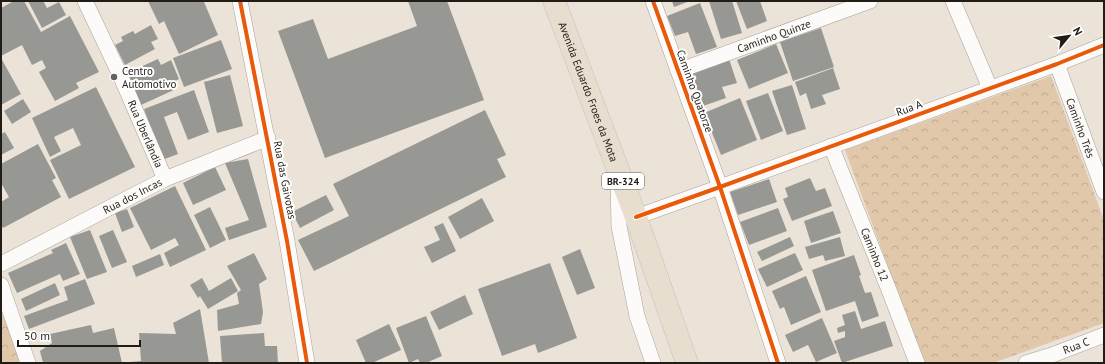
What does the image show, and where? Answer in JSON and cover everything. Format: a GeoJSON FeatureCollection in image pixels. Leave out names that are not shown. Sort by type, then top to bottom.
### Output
{"type":"FeatureCollection","features":[{"type":"Feature","properties":{"kind":"highway","name":"Avenida Eduardo Froes da Mota"},"geometry":{"type":"LineString","coordinates":[[554,1],[636,217],[687,363]]}},
{"type":"Feature","properties":{"kind":"street","name":"Rua Uberlândia"},"geometry":{"type":"LineString","coordinates":[[86,1],[165,179]]}},
{"type":"Feature","properties":{"kind":"street","name":"Rua das Gaivotas"},"geometry":{"type":"LineString","coordinates":[[240,1],[268,138],[307,363]]}},
{"type":"Feature","properties":{"kind":"street","name":"Caminho Quatorze"},"geometry":{"type":"LineString","coordinates":[[653,1],[720,187],[778,363]]}},
{"type":"Feature","properties":{"kind":"street","name":"Caminho Quinze"},"geometry":{"type":"LineString","coordinates":[[678,71],[870,1]]}},
{"type":"Feature","properties":{"kind":"street"},"geometry":{"type":"LineString","coordinates":[[953,1],[990,88]]}},
{"type":"Feature","properties":{"kind":"street","name":"Rua A"},"geometry":{"type":"LineString","coordinates":[[636,217],[1057,64],[1104,45]]}},
{"type":"Feature","properties":{"kind":"street","name":"Caminho Três"},"geometry":{"type":"LineString","coordinates":[[1057,64],[1104,192]]}},
{"type":"Feature","properties":{"kind":"street","name":"Rua dos Incas"},"geometry":{"type":"LineString","coordinates":[[1,264],[165,179],[268,138]]}},
{"type":"Feature","properties":{"kind":"street","name":"Caminho 12"},"geometry":{"type":"LineString","coordinates":[[831,146],[917,363]]}},
{"type":"Feature","properties":{"kind":"street"},"geometry":{"type":"LineString","coordinates":[[618,169],[619,226],[637,316],[653,363]]}},
{"type":"Feature","properties":{"kind":"street"},"geometry":{"type":"LineString","coordinates":[[1,285],[28,363]]}},
{"type":"Feature","properties":{"kind":"street","name":"Rua C"},"geometry":{"type":"LineString","coordinates":[[1026,363],[1054,359],[1104,335]]}},
{"type":"Feature","properties":{"kind":"green space"},"geometry":{"type":"Polygon","coordinates":[[[1051,76],[1104,220],[1104,323],[993,363],[925,363],[918,348],[845,150],[1051,76]]]}},
{"type":"Feature","properties":{"kind":"green space"},"geometry":{"type":"Polygon","coordinates":[[[1,312],[23,363],[1,363],[1,312]]]}},
{"type":"Feature","properties":{"kind":"building"},"geometry":{"type":"Polygon","coordinates":[[[14,1],[24,1],[41,32],[70,16],[99,72],[76,83],[79,88],[55,101],[39,72],[46,68],[42,60],[32,65],[22,45],[1,56],[1,8],[14,1]]]}},
{"type":"Feature","properties":{"kind":"building"},"geometry":{"type":"Polygon","coordinates":[[[28,1],[43,1],[47,8],[59,2],[66,15],[42,28],[28,1]]]}},
{"type":"Feature","properties":{"kind":"building"},"geometry":{"type":"Polygon","coordinates":[[[148,1],[204,2],[218,35],[179,54],[164,21],[159,24],[148,1]]]}},
{"type":"Feature","properties":{"kind":"building"},"geometry":{"type":"Polygon","coordinates":[[[408,1],[447,1],[484,100],[325,158],[278,31],[313,19],[328,59],[417,26],[408,1]]]}},
{"type":"Feature","properties":{"kind":"building"},"geometry":{"type":"Polygon","coordinates":[[[672,1],[690,1],[674,7],[672,1]]]}},
{"type":"Feature","properties":{"kind":"building"},"geometry":{"type":"Polygon","coordinates":[[[709,1],[732,1],[742,33],[721,39],[709,1]]]}},
{"type":"Feature","properties":{"kind":"building"},"geometry":{"type":"Polygon","coordinates":[[[736,1],[760,1],[767,21],[747,29],[736,1]]]}},
{"type":"Feature","properties":{"kind":"building"},"geometry":{"type":"Polygon","coordinates":[[[700,3],[717,47],[696,54],[688,32],[675,36],[667,16],[700,3]]]}},
{"type":"Feature","properties":{"kind":"building"},"geometry":{"type":"Polygon","coordinates":[[[151,25],[158,39],[151,42],[155,49],[125,65],[115,45],[123,41],[121,37],[133,31],[135,34],[151,25]]]}},
{"type":"Feature","properties":{"kind":"building"},"geometry":{"type":"Polygon","coordinates":[[[821,28],[834,67],[793,81],[780,42],[821,28]]]}},
{"type":"Feature","properties":{"kind":"building"},"geometry":{"type":"Polygon","coordinates":[[[221,40],[232,69],[184,87],[173,58],[221,40]]]}},
{"type":"Feature","properties":{"kind":"building"},"geometry":{"type":"Polygon","coordinates":[[[776,44],[788,73],[749,89],[737,60],[776,44]]]}},
{"type":"Feature","properties":{"kind":"building"},"geometry":{"type":"Polygon","coordinates":[[[1,58],[21,94],[1,105],[1,58]]]}},
{"type":"Feature","properties":{"kind":"building"},"geometry":{"type":"Polygon","coordinates":[[[158,59],[161,65],[171,60],[179,79],[173,82],[176,89],[141,105],[127,73],[158,59]]]}},
{"type":"Feature","properties":{"kind":"building"},"geometry":{"type":"Polygon","coordinates":[[[729,59],[737,83],[722,87],[726,98],[703,106],[691,72],[729,59]]]}},
{"type":"Feature","properties":{"kind":"building"},"geometry":{"type":"Polygon","coordinates":[[[833,68],[840,89],[822,95],[826,104],[811,109],[806,93],[800,96],[795,82],[833,68]]]}},
{"type":"Feature","properties":{"kind":"building"},"geometry":{"type":"Polygon","coordinates":[[[230,75],[243,126],[217,133],[204,82],[230,75]]]}},
{"type":"Feature","properties":{"kind":"building"},"geometry":{"type":"Polygon","coordinates":[[[792,85],[806,129],[787,135],[772,91],[792,85]]]}},
{"type":"Feature","properties":{"kind":"building"},"geometry":{"type":"Polygon","coordinates":[[[96,87],[135,167],[69,199],[50,160],[81,145],[73,128],[54,137],[61,151],[50,157],[32,118],[96,87]]]}},
{"type":"Feature","properties":{"kind":"building"},"geometry":{"type":"Polygon","coordinates":[[[194,90],[209,132],[188,140],[177,112],[164,117],[178,154],[162,160],[144,109],[194,90]]]}},
{"type":"Feature","properties":{"kind":"building"},"geometry":{"type":"Polygon","coordinates":[[[768,93],[783,131],[761,140],[746,101],[768,93]]]}},
{"type":"Feature","properties":{"kind":"building"},"geometry":{"type":"Polygon","coordinates":[[[740,98],[757,140],[721,155],[704,113],[740,98]]]}},
{"type":"Feature","properties":{"kind":"building"},"geometry":{"type":"Polygon","coordinates":[[[23,99],[31,112],[12,124],[4,111],[23,99]]]}},
{"type":"Feature","properties":{"kind":"building"},"geometry":{"type":"Polygon","coordinates":[[[485,110],[506,155],[497,159],[506,177],[314,271],[298,240],[349,216],[333,184],[485,110]]]}},
{"type":"Feature","properties":{"kind":"building"},"geometry":{"type":"Polygon","coordinates":[[[5,132],[14,148],[1,155],[1,134],[5,132]]]}},
{"type":"Feature","properties":{"kind":"building"},"geometry":{"type":"Polygon","coordinates":[[[38,144],[56,178],[52,180],[61,197],[3,228],[1,224],[1,202],[9,197],[1,183],[1,164],[38,144]]]}},
{"type":"Feature","properties":{"kind":"building"},"geometry":{"type":"Polygon","coordinates":[[[248,159],[267,227],[229,240],[225,228],[249,220],[225,163],[248,159]]]}},
{"type":"Feature","properties":{"kind":"building"},"geometry":{"type":"Polygon","coordinates":[[[215,167],[226,190],[193,205],[183,183],[215,167]]]}},
{"type":"Feature","properties":{"kind":"building"},"geometry":{"type":"Polygon","coordinates":[[[810,178],[816,191],[825,188],[832,206],[792,221],[783,199],[788,197],[785,188],[810,178]]]}},
{"type":"Feature","properties":{"kind":"building"},"geometry":{"type":"Polygon","coordinates":[[[769,179],[777,202],[738,215],[730,192],[769,179]]]}},
{"type":"Feature","properties":{"kind":"building"},"geometry":{"type":"Polygon","coordinates":[[[175,186],[206,250],[170,267],[164,253],[179,245],[175,238],[151,250],[130,208],[175,186]]]}},
{"type":"Feature","properties":{"kind":"building"},"geometry":{"type":"Polygon","coordinates":[[[326,195],[334,210],[300,228],[292,212],[326,195]]]}},
{"type":"Feature","properties":{"kind":"building"},"geometry":{"type":"Polygon","coordinates":[[[482,198],[494,221],[460,239],[448,217],[482,198]]]}},
{"type":"Feature","properties":{"kind":"building"},"geometry":{"type":"Polygon","coordinates":[[[210,207],[226,240],[210,248],[194,215],[210,207]]]}},
{"type":"Feature","properties":{"kind":"building"},"geometry":{"type":"Polygon","coordinates":[[[778,208],[787,231],[749,245],[740,222],[778,208]]]}},
{"type":"Feature","properties":{"kind":"building"},"geometry":{"type":"Polygon","coordinates":[[[127,209],[134,227],[122,232],[115,213],[127,209]]]}},
{"type":"Feature","properties":{"kind":"building"},"geometry":{"type":"Polygon","coordinates":[[[833,211],[841,233],[811,243],[804,221],[833,211]]]}},
{"type":"Feature","properties":{"kind":"building"},"geometry":{"type":"Polygon","coordinates":[[[443,223],[456,251],[432,263],[424,247],[440,240],[434,227],[443,223]]]}},
{"type":"Feature","properties":{"kind":"building"},"geometry":{"type":"Polygon","coordinates":[[[90,230],[107,272],[87,279],[70,237],[90,230]]]}},
{"type":"Feature","properties":{"kind":"building"},"geometry":{"type":"Polygon","coordinates":[[[113,230],[127,262],[112,268],[99,236],[113,230]]]}},
{"type":"Feature","properties":{"kind":"building"},"geometry":{"type":"Polygon","coordinates":[[[790,237],[794,246],[762,261],[757,252],[790,237]]]}},
{"type":"Feature","properties":{"kind":"building"},"geometry":{"type":"Polygon","coordinates":[[[840,237],[845,256],[825,261],[823,255],[809,259],[805,247],[840,237]]]}},
{"type":"Feature","properties":{"kind":"building"},"geometry":{"type":"Polygon","coordinates":[[[66,243],[80,274],[63,281],[60,274],[17,293],[8,273],[53,253],[51,250],[66,243]]]}},
{"type":"Feature","properties":{"kind":"building"},"geometry":{"type":"Polygon","coordinates":[[[580,249],[595,288],[577,295],[562,257],[580,249]]]}},
{"type":"Feature","properties":{"kind":"building"},"geometry":{"type":"Polygon","coordinates":[[[254,253],[267,279],[259,284],[263,312],[261,324],[218,331],[217,310],[239,304],[237,293],[241,290],[227,266],[254,253]]]}},
{"type":"Feature","properties":{"kind":"building"},"geometry":{"type":"Polygon","coordinates":[[[795,253],[803,270],[767,287],[758,269],[795,253]]]}},
{"type":"Feature","properties":{"kind":"building"},"geometry":{"type":"Polygon","coordinates":[[[160,254],[164,265],[136,277],[132,266],[160,254]]]}},
{"type":"Feature","properties":{"kind":"building"},"geometry":{"type":"Polygon","coordinates":[[[854,255],[865,293],[871,292],[879,316],[862,322],[855,301],[826,311],[812,270],[854,255]]]}},
{"type":"Feature","properties":{"kind":"building"},"geometry":{"type":"Polygon","coordinates":[[[550,263],[577,338],[538,353],[535,344],[502,356],[478,289],[550,263]]]}},
{"type":"Feature","properties":{"kind":"building"},"geometry":{"type":"Polygon","coordinates":[[[806,276],[821,312],[791,325],[784,307],[780,309],[772,291],[806,276]]]}},
{"type":"Feature","properties":{"kind":"building"},"geometry":{"type":"Polygon","coordinates":[[[202,278],[209,291],[231,278],[238,291],[208,309],[200,296],[198,298],[190,285],[202,278]]]}},
{"type":"Feature","properties":{"kind":"building"},"geometry":{"type":"Polygon","coordinates":[[[85,279],[95,304],[29,329],[24,316],[68,300],[64,287],[85,279]]]}},
{"type":"Feature","properties":{"kind":"building"},"geometry":{"type":"Polygon","coordinates":[[[55,283],[60,295],[26,311],[21,299],[55,283]]]}},
{"type":"Feature","properties":{"kind":"building"},"geometry":{"type":"Polygon","coordinates":[[[465,295],[473,314],[439,330],[430,312],[465,295]]]}},
{"type":"Feature","properties":{"kind":"building"},"geometry":{"type":"Polygon","coordinates":[[[200,309],[209,363],[130,363],[141,361],[139,333],[176,334],[173,323],[200,309]]]}},
{"type":"Feature","properties":{"kind":"building"},"geometry":{"type":"Polygon","coordinates":[[[855,311],[861,329],[885,321],[893,346],[842,363],[834,341],[845,337],[845,331],[838,333],[837,328],[845,325],[842,315],[855,311]]]}},
{"type":"Feature","properties":{"kind":"building"},"geometry":{"type":"Polygon","coordinates":[[[426,316],[442,356],[426,363],[420,363],[418,359],[409,363],[396,328],[426,316]]]}},
{"type":"Feature","properties":{"kind":"building"},"geometry":{"type":"Polygon","coordinates":[[[822,318],[837,353],[816,362],[808,345],[793,352],[785,335],[822,318]]]}},
{"type":"Feature","properties":{"kind":"building"},"geometry":{"type":"Polygon","coordinates":[[[389,324],[401,350],[372,363],[366,363],[356,340],[389,324]]]}},
{"type":"Feature","properties":{"kind":"building"},"geometry":{"type":"Polygon","coordinates":[[[91,325],[93,333],[114,328],[122,363],[43,363],[40,351],[52,343],[50,334],[91,325]]]}},
{"type":"Feature","properties":{"kind":"building"},"geometry":{"type":"Polygon","coordinates":[[[264,333],[265,346],[277,346],[278,363],[222,363],[220,336],[264,333]]]}},
{"type":"Feature","properties":{"kind":"cycle path"},"geometry":{"type":"LineString","coordinates":[[240,1],[287,241],[307,363]]}},
{"type":"Feature","properties":{"kind":"cycle path"},"geometry":{"type":"LineString","coordinates":[[653,1],[720,187],[778,363]]}},
{"type":"Feature","properties":{"kind":"cycle path"},"geometry":{"type":"LineString","coordinates":[[636,217],[1057,64],[1104,45]]}},
{"type":"Feature","properties":{"kind":"place","name":"Centro Automotivo"},"geometry":{"type":"Point","coordinates":[114,77]}}]}
